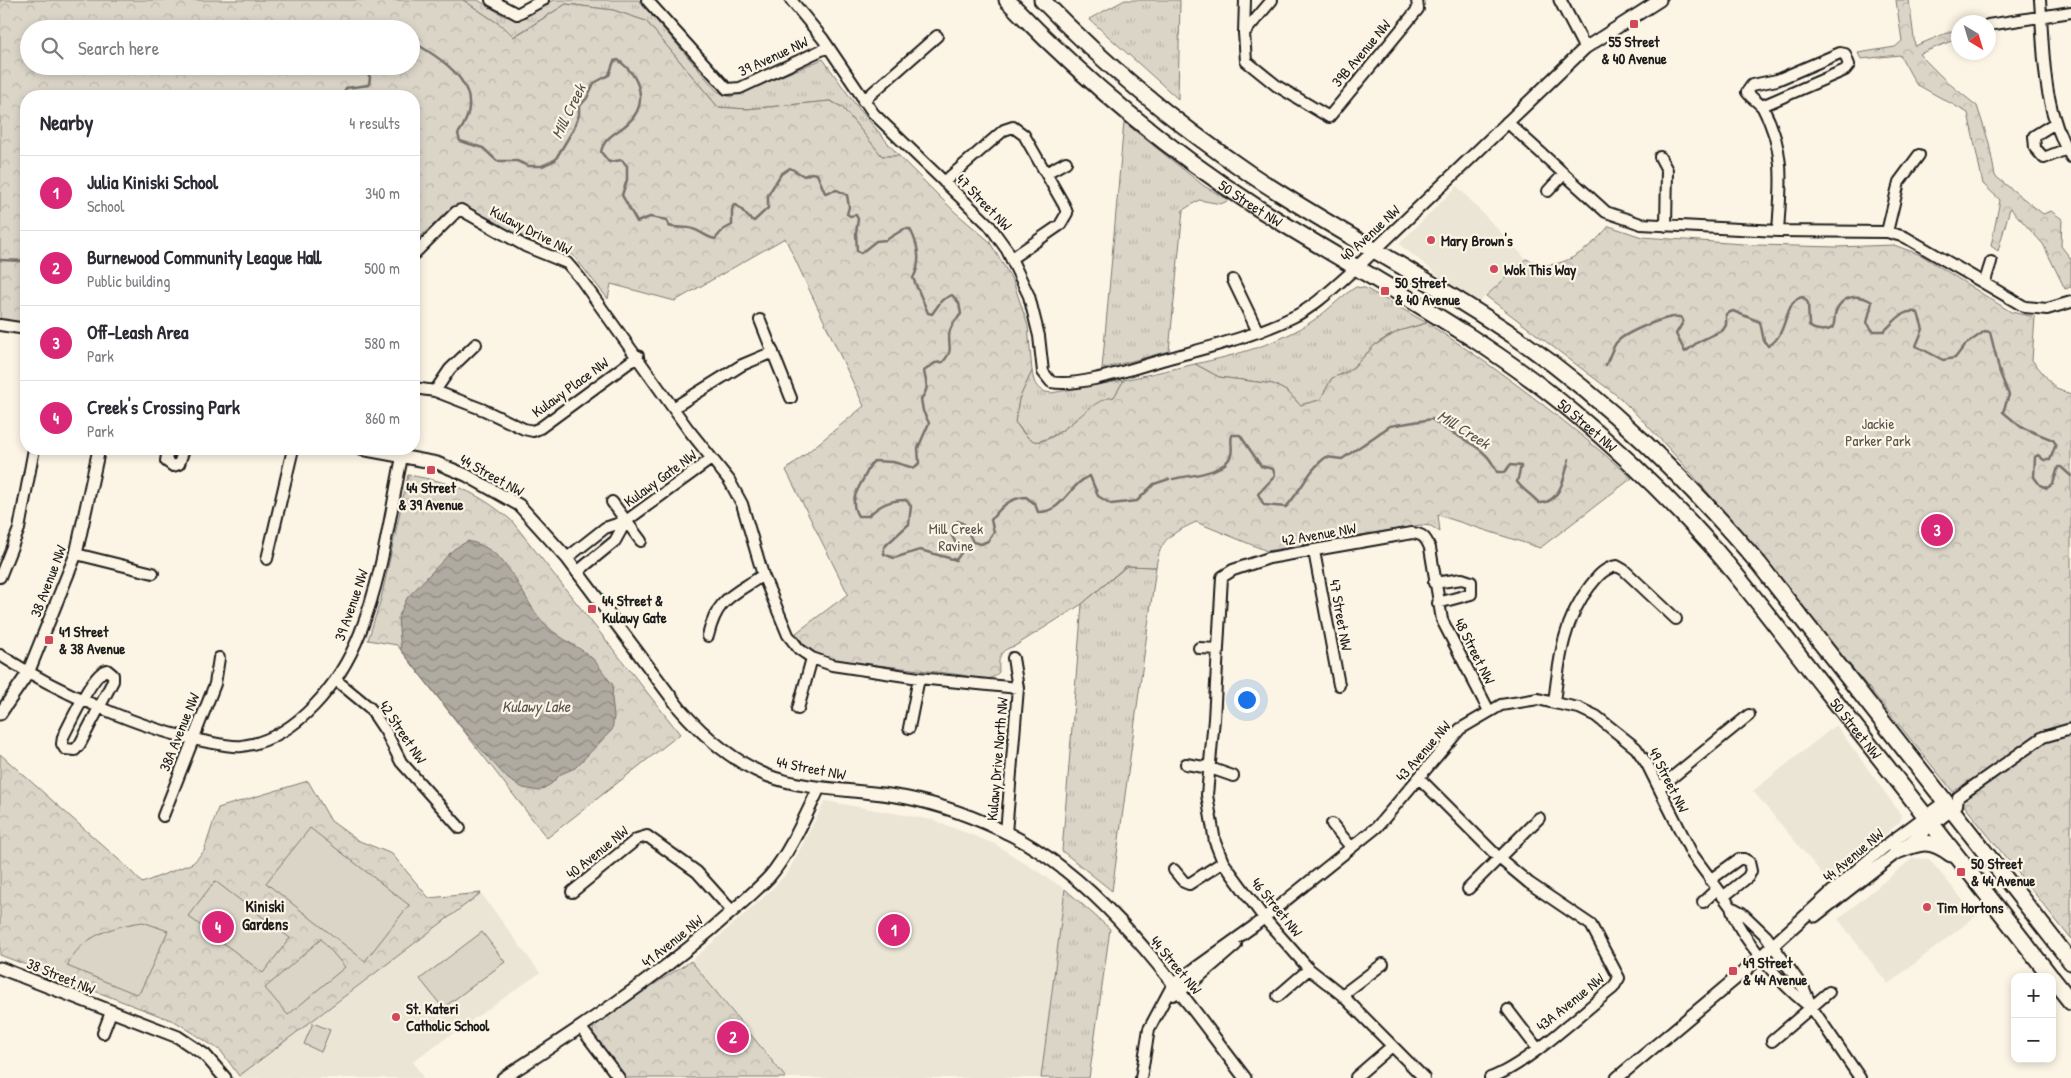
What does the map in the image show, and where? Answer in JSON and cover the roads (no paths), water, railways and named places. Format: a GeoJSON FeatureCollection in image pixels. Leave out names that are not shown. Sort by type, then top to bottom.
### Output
{"type":"FeatureCollection","features":[{"type":"Feature","properties":{"kind":"main road","name":"50 Street NW"},"geometry":{"type":"LineString","coordinates":[[1007,0],[1060,53],[1136,120],[1219,182],[1453,326],[1532,380],[1571,410],[1642,474],[1676,507],[1741,581],[2048,973]]}},
{"type":"Feature","properties":{"kind":"main road","name":"50 Street NW"},"geometry":{"type":"LineString","coordinates":[[1042,0],[1119,73],[1198,136],[1251,174],[1516,338],[1620,418],[1650,446],[1713,511],[1759,564],[1952,803],[2071,962]]}},
{"type":"Feature","properties":{"kind":"main road"},"geometry":{"type":"LineString","coordinates":[[1897,851],[1918,843],[1937,844],[1959,860]]}},
{"type":"Feature","properties":{"kind":"main road","name":"50 Street NW"},"geometry":{"type":"LineString","coordinates":[[2056,983],[2071,1002]]}},
{"type":"Feature","properties":{"kind":"street"},"geometry":{"type":"LineString","coordinates":[[491,0],[517,14],[543,0]]}},
{"type":"Feature","properties":{"kind":"street","name":"39 Avenue NW"},"geometry":{"type":"LineString","coordinates":[[647,0],[721,83],[730,89],[740,88],[828,47]]}},
{"type":"Feature","properties":{"kind":"street","name":"47 Street NW"},"geometry":{"type":"LineString","coordinates":[[792,0],[828,47],[863,101],[893,134],[989,225],[1012,258],[1032,306],[1039,336],[1042,368],[1046,378]]}},
{"type":"Feature","properties":{"kind":"street"},"geometry":{"type":"LineString","coordinates":[[1244,33],[1245,0]]}},
{"type":"Feature","properties":{"kind":"street"},"geometry":{"type":"LineString","coordinates":[[1244,33],[1272,0]]}},
{"type":"Feature","properties":{"kind":"street"},"geometry":{"type":"LineString","coordinates":[[1560,0],[1586,48]]}},
{"type":"Feature","properties":{"kind":"street","name":"40 Avenue NW"},"geometry":{"type":"LineString","coordinates":[[1046,378],[1056,383],[1109,375],[1258,332],[1294,316],[1322,298],[1376,250],[1586,48],[1660,0]]}},
{"type":"Feature","properties":{"kind":"street"},"geometry":{"type":"LineString","coordinates":[[2040,0],[2042,56],[2047,95],[2055,124],[2069,153],[2044,158],[2035,148],[2034,136],[2055,124]]}},
{"type":"Feature","properties":{"kind":"street","name":"39B Avenue NW"},"geometry":{"type":"LineString","coordinates":[[1244,33],[1246,61],[1277,86],[1328,117],[1417,5]]}},
{"type":"Feature","properties":{"kind":"street"},"geometry":{"type":"LineString","coordinates":[[1996,24],[2071,12]]}},
{"type":"Feature","properties":{"kind":"street"},"geometry":{"type":"LineString","coordinates":[[863,101],[938,36]]}},
{"type":"Feature","properties":{"kind":"street"},"geometry":{"type":"LineString","coordinates":[[1762,106],[1845,70],[1849,65],[1846,54],[1840,53],[1767,84],[1752,85],[1747,92],[1753,101],[1762,106],[1779,146],[1782,174],[1778,231]]}},
{"type":"Feature","properties":{"kind":"street"},"geometry":{"type":"LineString","coordinates":[[1507,122],[1606,212],[1641,224],[1778,231],[1887,232],[1905,237],[1985,281],[2009,299],[2025,307],[2047,309],[2071,302]]}},
{"type":"Feature","properties":{"kind":"street"},"geometry":{"type":"LineString","coordinates":[[944,182],[1000,132],[1013,127],[1024,135],[1064,205],[1066,216],[1060,225],[1012,258]]}},
{"type":"Feature","properties":{"kind":"street"},"geometry":{"type":"LineString","coordinates":[[2061,138],[2071,132]]}},
{"type":"Feature","properties":{"kind":"street"},"geometry":{"type":"LineString","coordinates":[[1887,232],[1899,182],[1919,155]]}},
{"type":"Feature","properties":{"kind":"street"},"geometry":{"type":"LineString","coordinates":[[1660,156],[1667,170],[1666,226]]}},
{"type":"Feature","properties":{"kind":"street"},"geometry":{"type":"LineString","coordinates":[[1046,173],[1066,162]]}},
{"type":"Feature","properties":{"kind":"street"},"geometry":{"type":"LineString","coordinates":[[1548,191],[1564,174]]}},
{"type":"Feature","properties":{"kind":"street","name":"Kulawy Drive NW"},"geometry":{"type":"LineString","coordinates":[[420,248],[456,212],[466,212],[491,229],[525,246],[567,262],[638,356],[673,408]]}},
{"type":"Feature","properties":{"kind":"street"},"geometry":{"type":"LineString","coordinates":[[1985,281],[1991,262]]}},
{"type":"Feature","properties":{"kind":"street"},"geometry":{"type":"LineString","coordinates":[[1233,280],[1258,332]]}},
{"type":"Feature","properties":{"kind":"street"},"geometry":{"type":"LineString","coordinates":[[760,320],[791,398]]}},
{"type":"Feature","properties":{"kind":"street"},"geometry":{"type":"LineString","coordinates":[[0,325],[20,328]]}},
{"type":"Feature","properties":{"kind":"street"},"geometry":{"type":"LineString","coordinates":[[435,391],[450,369],[476,344]]}},
{"type":"Feature","properties":{"kind":"street"},"geometry":{"type":"LineString","coordinates":[[673,408],[742,365],[773,352]]}},
{"type":"Feature","properties":{"kind":"street","name":"Kulawy Place NW"},"geometry":{"type":"LineString","coordinates":[[420,389],[435,391],[484,410],[524,429],[533,431],[540,428],[638,356]]}},
{"type":"Feature","properties":{"kind":"street","name":"Kulawy Drive North NW"},"geometry":{"type":"LineString","coordinates":[[673,408],[729,480],[742,504],[763,575],[788,635],[799,649],[812,658],[832,665],[919,678],[1018,688]]}},
{"type":"Feature","properties":{"kind":"street"},"geometry":{"type":"LineString","coordinates":[[0,577],[20,529],[33,455]]}},
{"type":"Feature","properties":{"kind":"street","name":"38 Avenue NW"},"geometry":{"type":"LineString","coordinates":[[0,714],[28,673],[76,554],[97,455]]}},
{"type":"Feature","properties":{"kind":"street"},"geometry":{"type":"LineString","coordinates":[[167,455],[166,461],[173,466],[179,464],[182,455]]}},
{"type":"Feature","properties":{"kind":"street"},"geometry":{"type":"LineString","coordinates":[[267,559],[292,455]]}},
{"type":"Feature","properties":{"kind":"street","name":"44 Street NW"},"geometry":{"type":"LineString","coordinates":[[392,455],[437,463],[495,490],[519,505],[567,558],[680,709],[700,731],[731,754],[766,775],[819,788],[891,795],[950,810],[1006,833],[1052,860],[1089,889],[1176,988],[1245,1078]]}},
{"type":"Feature","properties":{"kind":"street","name":"39 Avenue NW"},"geometry":{"type":"LineString","coordinates":[[0,655],[28,673],[99,706],[191,739],[241,746],[271,737],[306,713],[336,680],[360,634],[380,566],[402,457]]}},
{"type":"Feature","properties":{"kind":"street","name":"Kulawy Gate NW"},"geometry":{"type":"LineString","coordinates":[[567,558],[605,528],[626,521],[711,459]]}},
{"type":"Feature","properties":{"kind":"street","name":"Kulawy Gate NW"},"geometry":{"type":"LineString","coordinates":[[612,502],[641,541]]}},
{"type":"Feature","properties":{"kind":"street","name":"Kulawy Gate NW"},"geometry":{"type":"LineString","coordinates":[[577,572],[615,541],[626,521]]}},
{"type":"Feature","properties":{"kind":"street","name":"42 Avenue NW"},"geometry":{"type":"LineString","coordinates":[[1222,577],[1233,570],[1269,558],[1412,533],[1424,537]]}},
{"type":"Feature","properties":{"kind":"street","name":"48 Street NW"},"geometry":{"type":"LineString","coordinates":[[1424,537],[1430,548],[1438,603],[1450,637],[1489,711]]}},
{"type":"Feature","properties":{"kind":"street","name":"47 Street NW"},"geometry":{"type":"LineString","coordinates":[[1314,551],[1338,686]]}},
{"type":"Feature","properties":{"kind":"street"},"geometry":{"type":"LineString","coordinates":[[76,554],[152,573]]}},
{"type":"Feature","properties":{"kind":"street"},"geometry":{"type":"LineString","coordinates":[[1554,703],[1562,646],[1569,622],[1579,600],[1597,578],[1610,567],[1617,566],[1624,570],[1676,619]]}},
{"type":"Feature","properties":{"kind":"street"},"geometry":{"type":"LineString","coordinates":[[708,636],[712,617],[718,607],[763,575]]}},
{"type":"Feature","properties":{"kind":"street","name":"46 Street NW"},"geometry":{"type":"LineString","coordinates":[[1222,577],[1207,795],[1209,817],[1215,842],[1223,862],[1264,918],[1310,969],[1342,995],[1424,1078]]}},
{"type":"Feature","properties":{"kind":"street","name":"48 Street NW"},"geometry":{"type":"LineString","coordinates":[[1434,583],[1462,579],[1471,582],[1471,594],[1438,603]]}},
{"type":"Feature","properties":{"kind":"street"},"geometry":{"type":"LineString","coordinates":[[1199,648],[1218,649]]}},
{"type":"Feature","properties":{"kind":"street","name":"38A Avenue NW"},"geometry":{"type":"LineString","coordinates":[[163,816],[191,739],[215,684],[219,658]]}},
{"type":"Feature","properties":{"kind":"street"},"geometry":{"type":"LineString","coordinates":[[798,709],[812,658]]}},
{"type":"Feature","properties":{"kind":"street","name":"Kulawy Drive North NW"},"geometry":{"type":"LineString","coordinates":[[1006,833],[1018,688],[1013,658]]}},
{"type":"Feature","properties":{"kind":"street"},"geometry":{"type":"LineString","coordinates":[[102,671],[109,671],[114,679],[99,706],[77,748],[72,750],[65,749],[62,744],[63,737],[84,699],[98,675],[102,671]]}},
{"type":"Feature","properties":{"kind":"street"},"geometry":{"type":"LineString","coordinates":[[909,728],[919,678]]}},
{"type":"Feature","properties":{"kind":"street","name":"42 Street NW"},"geometry":{"type":"LineString","coordinates":[[336,680],[370,708],[386,732],[401,762],[460,828]]}},
{"type":"Feature","properties":{"kind":"street","name":"43 Avenue NW"},"geometry":{"type":"LineString","coordinates":[[1141,1078],[1149,1029],[1166,999],[1176,988],[1246,936],[1254,926],[1383,820],[1460,729],[1501,705],[1538,699],[1554,703]]}},
{"type":"Feature","properties":{"kind":"street","name":"49 Street NW"},"geometry":{"type":"LineString","coordinates":[[1554,703],[1580,708],[1596,716],[1636,748],[1659,788],[1677,829],[1710,880],[1731,907],[1742,913],[1774,946],[1804,990],[1812,1008]]}},
{"type":"Feature","properties":{"kind":"street"},"geometry":{"type":"LineString","coordinates":[[1659,788],[1749,715]]}},
{"type":"Feature","properties":{"kind":"street","name":"44 Avenue NW"},"geometry":{"type":"LineString","coordinates":[[1774,946],[1839,885],[2043,737],[2071,729]]}},
{"type":"Feature","properties":{"kind":"street"},"geometry":{"type":"LineString","coordinates":[[1186,764],[1210,768],[1233,776]]}},
{"type":"Feature","properties":{"kind":"street"},"geometry":{"type":"LineString","coordinates":[[1419,778],[1499,858]]}},
{"type":"Feature","properties":{"kind":"street","name":"41 Avenue NW"},"geometry":{"type":"LineString","coordinates":[[503,1078],[581,1028],[669,965],[732,912],[769,876],[801,826],[819,788]]}},
{"type":"Feature","properties":{"kind":"street"},"geometry":{"type":"LineString","coordinates":[[1468,889],[1538,818]]}},
{"type":"Feature","properties":{"kind":"street","name":"44 Avenue NW"},"geometry":{"type":"LineString","coordinates":[[1617,1078],[1774,946],[1897,851],[1928,820]]}},
{"type":"Feature","properties":{"kind":"street"},"geometry":{"type":"LineString","coordinates":[[1332,824],[1350,847]]}},
{"type":"Feature","properties":{"kind":"street","name":"40 Avenue NW"},"geometry":{"type":"LineString","coordinates":[[572,892],[642,836],[647,836],[687,864],[732,912]]}},
{"type":"Feature","properties":{"kind":"street","name":"43A Avenue NW"},"geometry":{"type":"LineString","coordinates":[[1490,1078],[1506,1071],[1537,1048],[1613,988],[1619,978],[1595,922],[1529,883],[1499,858]]}},
{"type":"Feature","properties":{"kind":"street"},"geometry":{"type":"LineString","coordinates":[[1703,902],[1748,877],[1751,871],[1749,862],[1739,859],[1710,880]]}},
{"type":"Feature","properties":{"kind":"street"},"geometry":{"type":"LineString","coordinates":[[1174,870],[1184,882],[1190,884],[1223,862]]}},
{"type":"Feature","properties":{"kind":"street","name":"49 Street NW"},"geometry":{"type":"LineString","coordinates":[[1731,907],[1733,918],[1752,947],[1762,956],[1798,999],[1812,1008]]}},
{"type":"Feature","properties":{"kind":"street"},"geometry":{"type":"LineString","coordinates":[[1342,995],[1383,964]]}},
{"type":"Feature","properties":{"kind":"street"},"geometry":{"type":"LineString","coordinates":[[1278,996],[1310,969]]}},
{"type":"Feature","properties":{"kind":"street","name":"38 Street NW"},"geometry":{"type":"LineString","coordinates":[[0,970],[178,1037],[205,1055],[224,1078]]}},
{"type":"Feature","properties":{"kind":"street"},"geometry":{"type":"LineString","coordinates":[[1772,1041],[1829,992]]}},
{"type":"Feature","properties":{"kind":"street"},"geometry":{"type":"LineString","coordinates":[[1812,1008],[1860,1078]]}},
{"type":"Feature","properties":{"kind":"street","name":"43A Avenue NW"},"geometry":{"type":"LineString","coordinates":[[1508,1010],[1537,1048]]}},
{"type":"Feature","properties":{"kind":"street"},"geometry":{"type":"LineString","coordinates":[[103,1033],[110,1012]]}},
{"type":"Feature","properties":{"kind":"street"},"geometry":{"type":"LineString","coordinates":[[581,1028],[619,1078]]}},
{"type":"Feature","properties":{"kind":"street"},"geometry":{"type":"LineString","coordinates":[[1356,1077],[1392,1046]]}},
{"type":"Feature","properties":{"kind":"street"},"geometry":{"type":"LineString","coordinates":[[1141,1078],[1146,1078]]}},
{"type":"Feature","properties":{"kind":"water","name":"Kulawy Lake"},"geometry":{"type":"Polygon","coordinates":[[[468,541],[483,546],[496,555],[506,565],[537,615],[558,635],[594,660],[613,685],[614,717],[612,730],[575,768],[561,774],[551,784],[539,791],[523,788],[508,779],[468,735],[401,650],[398,618],[407,598],[454,549],[468,541]]]}},
{"type":"Feature","properties":{"kind":"waterway","name":"Mill Creek"},"geometry":{"type":"LineString","coordinates":[[420,46],[450,68],[460,78],[467,91],[469,104],[467,118],[458,134],[460,141],[483,148],[497,161],[517,161],[528,166],[542,166],[555,160],[573,130],[579,115],[579,107],[587,98],[594,83],[609,75],[614,61],[618,60],[637,82],[640,99],[634,116],[608,139],[601,152],[609,162],[622,160],[627,166],[627,180],[622,195],[637,222],[650,217],[667,220],[669,226],[690,228],[715,239],[723,230],[732,225],[734,204],[754,221],[768,208],[768,195],[781,174],[790,168],[804,176],[811,173],[817,174],[825,193],[837,190],[847,195],[849,207],[847,214],[850,216],[856,215],[858,219],[856,233],[857,251],[861,253],[876,241],[886,240],[904,229],[910,229],[916,242],[918,254],[918,266],[913,278],[928,313],[932,314],[942,300],[952,295],[959,303],[961,314],[950,330],[950,349],[948,355],[943,362],[935,363],[924,371],[926,388],[921,399],[923,411],[929,423],[918,448],[919,463],[914,468],[893,462],[874,461],[870,465],[855,496],[854,503],[858,516],[868,516],[881,506],[895,501],[906,500],[911,506],[909,524],[884,547],[884,554],[894,558],[920,550],[956,560],[961,553],[952,536],[951,527],[958,521],[964,524],[973,542],[981,544],[988,541],[994,532],[991,520],[1002,507],[1015,499],[1026,497],[1035,504],[1038,512],[1047,511],[1054,508],[1077,485],[1090,476],[1098,496],[1111,504],[1137,501],[1154,484],[1169,479]]}},
{"type":"Feature","properties":{"kind":"waterway","name":"Mill Creek"},"geometry":{"type":"LineString","coordinates":[[345,90],[346,88],[369,85],[369,75]]}},
{"type":"Feature","properties":{"kind":"waterway","name":"Mill Creek"},"geometry":{"type":"LineString","coordinates":[[0,260],[20,261]]}},
{"type":"Feature","properties":{"kind":"waterway","name":"Mill Creek"},"geometry":{"type":"LineString","coordinates":[[1606,365],[1616,343],[1621,339],[1648,324],[1669,318],[1682,318],[1683,322],[1676,334],[1685,352],[1698,342],[1723,330],[1726,325],[1726,314],[1733,311],[1760,322],[1764,341],[1768,346],[1780,334],[1792,304],[1797,299],[1803,297],[1808,303],[1809,326],[1821,330],[1833,327],[1836,311],[1843,301],[1852,297],[1867,299],[1872,302],[1867,323],[1873,331],[1884,331],[1903,314],[1908,312],[1918,313],[1923,329],[1916,346],[1943,360],[1955,358],[1965,345],[1985,331],[1990,332],[2000,373],[2009,395],[2003,412],[2021,427],[2053,440],[2056,444],[2050,460],[2044,460],[2038,455],[2035,457],[2034,477],[2040,485],[2047,488],[2053,484],[2058,467],[2061,467],[2071,476]]}},
{"type":"Feature","properties":{"kind":"waterway","name":"Mill Creek"},"geometry":{"type":"LineString","coordinates":[[1173,479],[1206,473],[1222,466],[1231,455],[1232,435],[1240,435],[1261,466],[1273,469],[1275,476],[1258,494],[1264,505],[1286,507],[1310,474],[1326,457],[1342,459],[1390,426],[1432,419],[1445,429],[1480,449],[1489,458],[1497,472],[1505,472],[1510,465],[1521,466],[1517,482],[1539,503],[1546,502],[1557,494],[1569,459]]}},
{"type":"Feature","properties":{"kind":"place","name":"55 Street & 40 Avenue"},"geometry":{"type":"Point","coordinates":[1634,24]}},
{"type":"Feature","properties":{"kind":"place","name":"Mary Brown's"},"geometry":{"type":"Point","coordinates":[1431,240]}},
{"type":"Feature","properties":{"kind":"place","name":"Wok This Way"},"geometry":{"type":"Point","coordinates":[1494,269]}},
{"type":"Feature","properties":{"kind":"place","name":"50 Street & 40 Avenue"},"geometry":{"type":"Point","coordinates":[1385,291]}},
{"type":"Feature","properties":{"kind":"place","name":"44 Street & 39 Avenue"},"geometry":{"type":"Point","coordinates":[431,470]}},
{"type":"Feature","properties":{"kind":"place","name":"Off-Leash Area"},"geometry":{"type":"Point","coordinates":[1937,530]}},
{"type":"Feature","properties":{"kind":"place","name":"44 Street & Kulawy Gate"},"geometry":{"type":"Point","coordinates":[592,609]}},
{"type":"Feature","properties":{"kind":"place","name":"41 Street & 38 Avenue"},"geometry":{"type":"Point","coordinates":[49,640]}},
{"type":"Feature","properties":{"kind":"place","name":"50 Street & 44 Avenue"},"geometry":{"type":"Point","coordinates":[1961,872]}},
{"type":"Feature","properties":{"kind":"place","name":"Tim Hortons"},"geometry":{"type":"Point","coordinates":[1927,907]}},
{"type":"Feature","properties":{"kind":"place","name":"Creek's Crossing Park"},"geometry":{"type":"Point","coordinates":[218,927]}},
{"type":"Feature","properties":{"kind":"place","name":"Julia Kiniski School"},"geometry":{"type":"Point","coordinates":[894,930]}},
{"type":"Feature","properties":{"kind":"place","name":"49 Street & 44 Avenue"},"geometry":{"type":"Point","coordinates":[1733,971]}},
{"type":"Feature","properties":{"kind":"place","name":"St. Kateri Catholic School"},"geometry":{"type":"Point","coordinates":[396,1017]}},
{"type":"Feature","properties":{"kind":"place","name":"Burnewood Community League Hall"},"geometry":{"type":"Point","coordinates":[733,1037]}},
{"type":"Feature","properties":{"kind":"district","name":"Kiniski Gardens"},"geometry":{"type":"Point","coordinates":[265,915]}},
{"type":"Feature","properties":{"kind":"park label","name":"Jackie Parker Park"},"geometry":{"type":"Point","coordinates":[1878,432]}},
{"type":"Feature","properties":{"kind":"park label","name":"Mill Creek Ravine"},"geometry":{"type":"Point","coordinates":[956,536]}}]}
